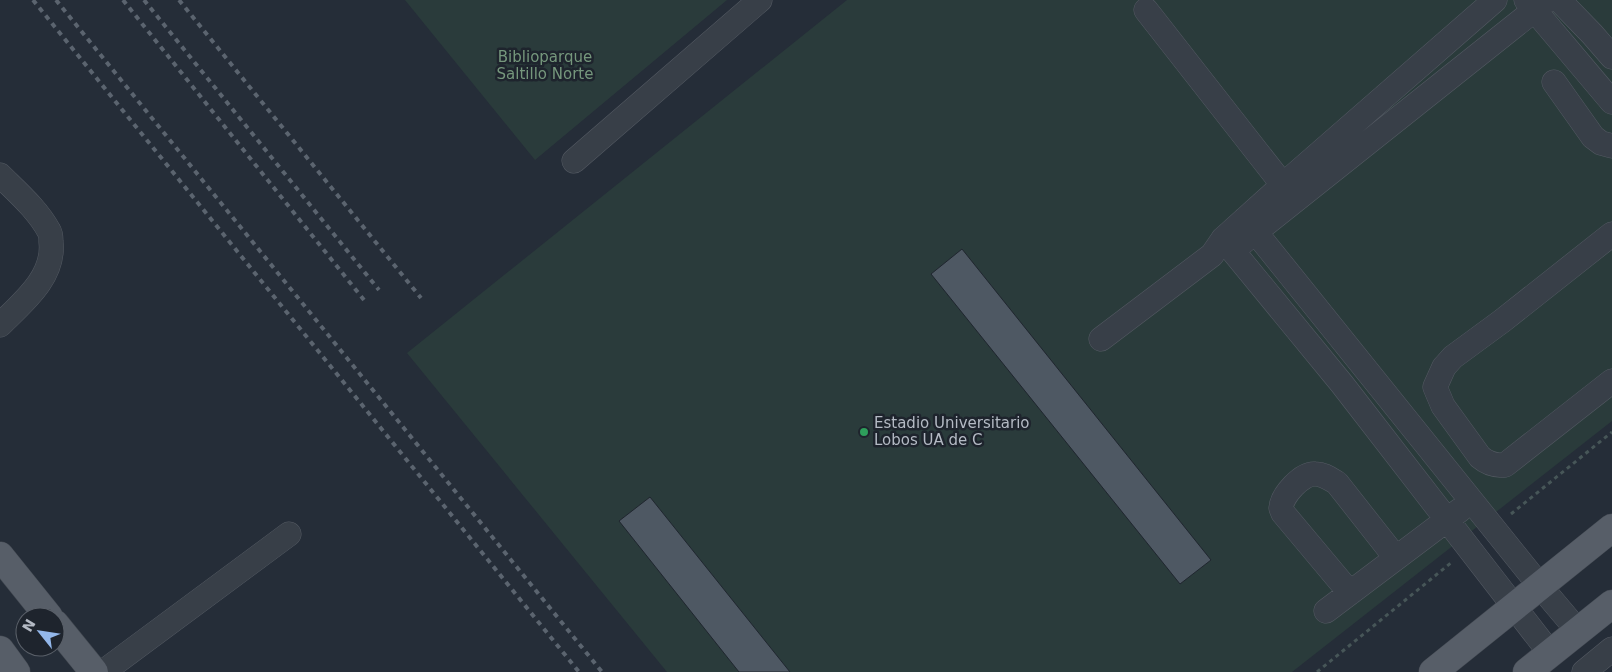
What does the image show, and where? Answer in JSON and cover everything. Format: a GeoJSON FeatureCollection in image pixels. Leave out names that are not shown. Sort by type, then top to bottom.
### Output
{"type":"FeatureCollection","features":[{"type":"Feature","properties":{"kind":"main road"},"geometry":{"type":"LineString","coordinates":[[1433,672],[1612,528]]}},
{"type":"Feature","properties":{"kind":"main road"},"geometry":{"type":"LineString","coordinates":[[0,556],[41,607]]}},
{"type":"Feature","properties":{"kind":"main road"},"geometry":{"type":"LineString","coordinates":[[1527,672],[1578,631],[1610,611]]}},
{"type":"Feature","properties":{"kind":"main road"},"geometry":{"type":"LineString","coordinates":[[65,636],[94,672]]}},
{"type":"Feature","properties":{"kind":"main road"},"geometry":{"type":"LineString","coordinates":[[0,650],[16,672]]}},
{"type":"Feature","properties":{"kind":"lane"},"geometry":{"type":"LineString","coordinates":[[574,161],[760,0]]}},
{"type":"Feature","properties":{"kind":"lane"},"geometry":{"type":"LineString","coordinates":[[1250,227],[1283,185],[1495,0]]}},
{"type":"Feature","properties":{"kind":"lane"},"geometry":{"type":"LineString","coordinates":[[1559,0],[1612,57]]}},
{"type":"Feature","properties":{"kind":"lane"},"geometry":{"type":"LineString","coordinates":[[1101,339],[1250,227],[1536,3],[1612,102]]}},
{"type":"Feature","properties":{"kind":"lane"},"geometry":{"type":"LineString","coordinates":[[1146,10],[1283,185]]}},
{"type":"Feature","properties":{"kind":"lane"},"geometry":{"type":"LineString","coordinates":[[1554,82],[1593,137],[1601,143],[1612,146]]}},
{"type":"Feature","properties":{"kind":"lane"},"geometry":{"type":"LineString","coordinates":[[0,176],[27,201],[50,232],[52,253],[45,272],[35,289],[0,326]]}},
{"type":"Feature","properties":{"kind":"lane"},"geometry":{"type":"LineString","coordinates":[[1250,227],[1578,631]]}},
{"type":"Feature","properties":{"kind":"lane"},"geometry":{"type":"LineString","coordinates":[[1612,234],[1502,321],[1453,357],[1444,367],[1435,387],[1443,406],[1459,430],[1484,460],[1497,466],[1505,465],[1612,381]]}},
{"type":"Feature","properties":{"kind":"lane"},"geometry":{"type":"LineString","coordinates":[[1222,248],[1342,384],[1550,653]]}},
{"type":"Feature","properties":{"kind":"lane"},"geometry":{"type":"LineString","coordinates":[[1342,384],[1365,367]]}},
{"type":"Feature","properties":{"kind":"lane"},"geometry":{"type":"LineString","coordinates":[[1411,472],[1459,430]]}},
{"type":"Feature","properties":{"kind":"lane"},"geometry":{"type":"LineString","coordinates":[[1350,593],[1281,508],[1285,494],[1308,474],[1325,476],[1337,483],[1396,558]]}},
{"type":"Feature","properties":{"kind":"lane"},"geometry":{"type":"LineString","coordinates":[[1326,611],[1472,501]]}},
{"type":"Feature","properties":{"kind":"lane"},"geometry":{"type":"LineString","coordinates":[[103,672],[288,534]]}},
{"type":"Feature","properties":{"kind":"lane"},"geometry":{"type":"LineString","coordinates":[[1584,672],[1612,649]]}},
{"type":"Feature","properties":{"kind":"green space","name":"Biblioparque Saltillo Norte"},"geometry":{"type":"Polygon","coordinates":[[[405,0],[727,0],[535,160],[405,0]]]}},
{"type":"Feature","properties":{"kind":"green space"},"geometry":{"type":"Polygon","coordinates":[[[847,0],[1612,0],[1612,421],[1292,672],[667,672],[407,353],[847,0]]]}},
{"type":"Feature","properties":{"kind":"building"},"geometry":{"type":"Polygon","coordinates":[[[962,249],[1211,560],[1180,584],[931,274],[962,249]]]}},
{"type":"Feature","properties":{"kind":"building"},"geometry":{"type":"Polygon","coordinates":[[[650,497],[790,672],[739,672],[619,521],[650,497]]]}},
{"type":"Feature","properties":{"kind":"railway"},"geometry":{"type":"LineString","coordinates":[[33,0],[579,672]]}},
{"type":"Feature","properties":{"kind":"railway"},"geometry":{"type":"LineString","coordinates":[[56,0],[602,672]]}},
{"type":"Feature","properties":{"kind":"railway"},"geometry":{"type":"LineString","coordinates":[[123,0],[364,300]]}},
{"type":"Feature","properties":{"kind":"railway"},"geometry":{"type":"LineString","coordinates":[[144,0],[379,290]]}},
{"type":"Feature","properties":{"kind":"railway"},"geometry":{"type":"LineString","coordinates":[[179,0],[421,298]]}},
{"type":"Feature","properties":{"kind":"place","name":"Estadio Universitario Lobos UA de C"},"geometry":{"type":"Point","coordinates":[864,432]}}]}
